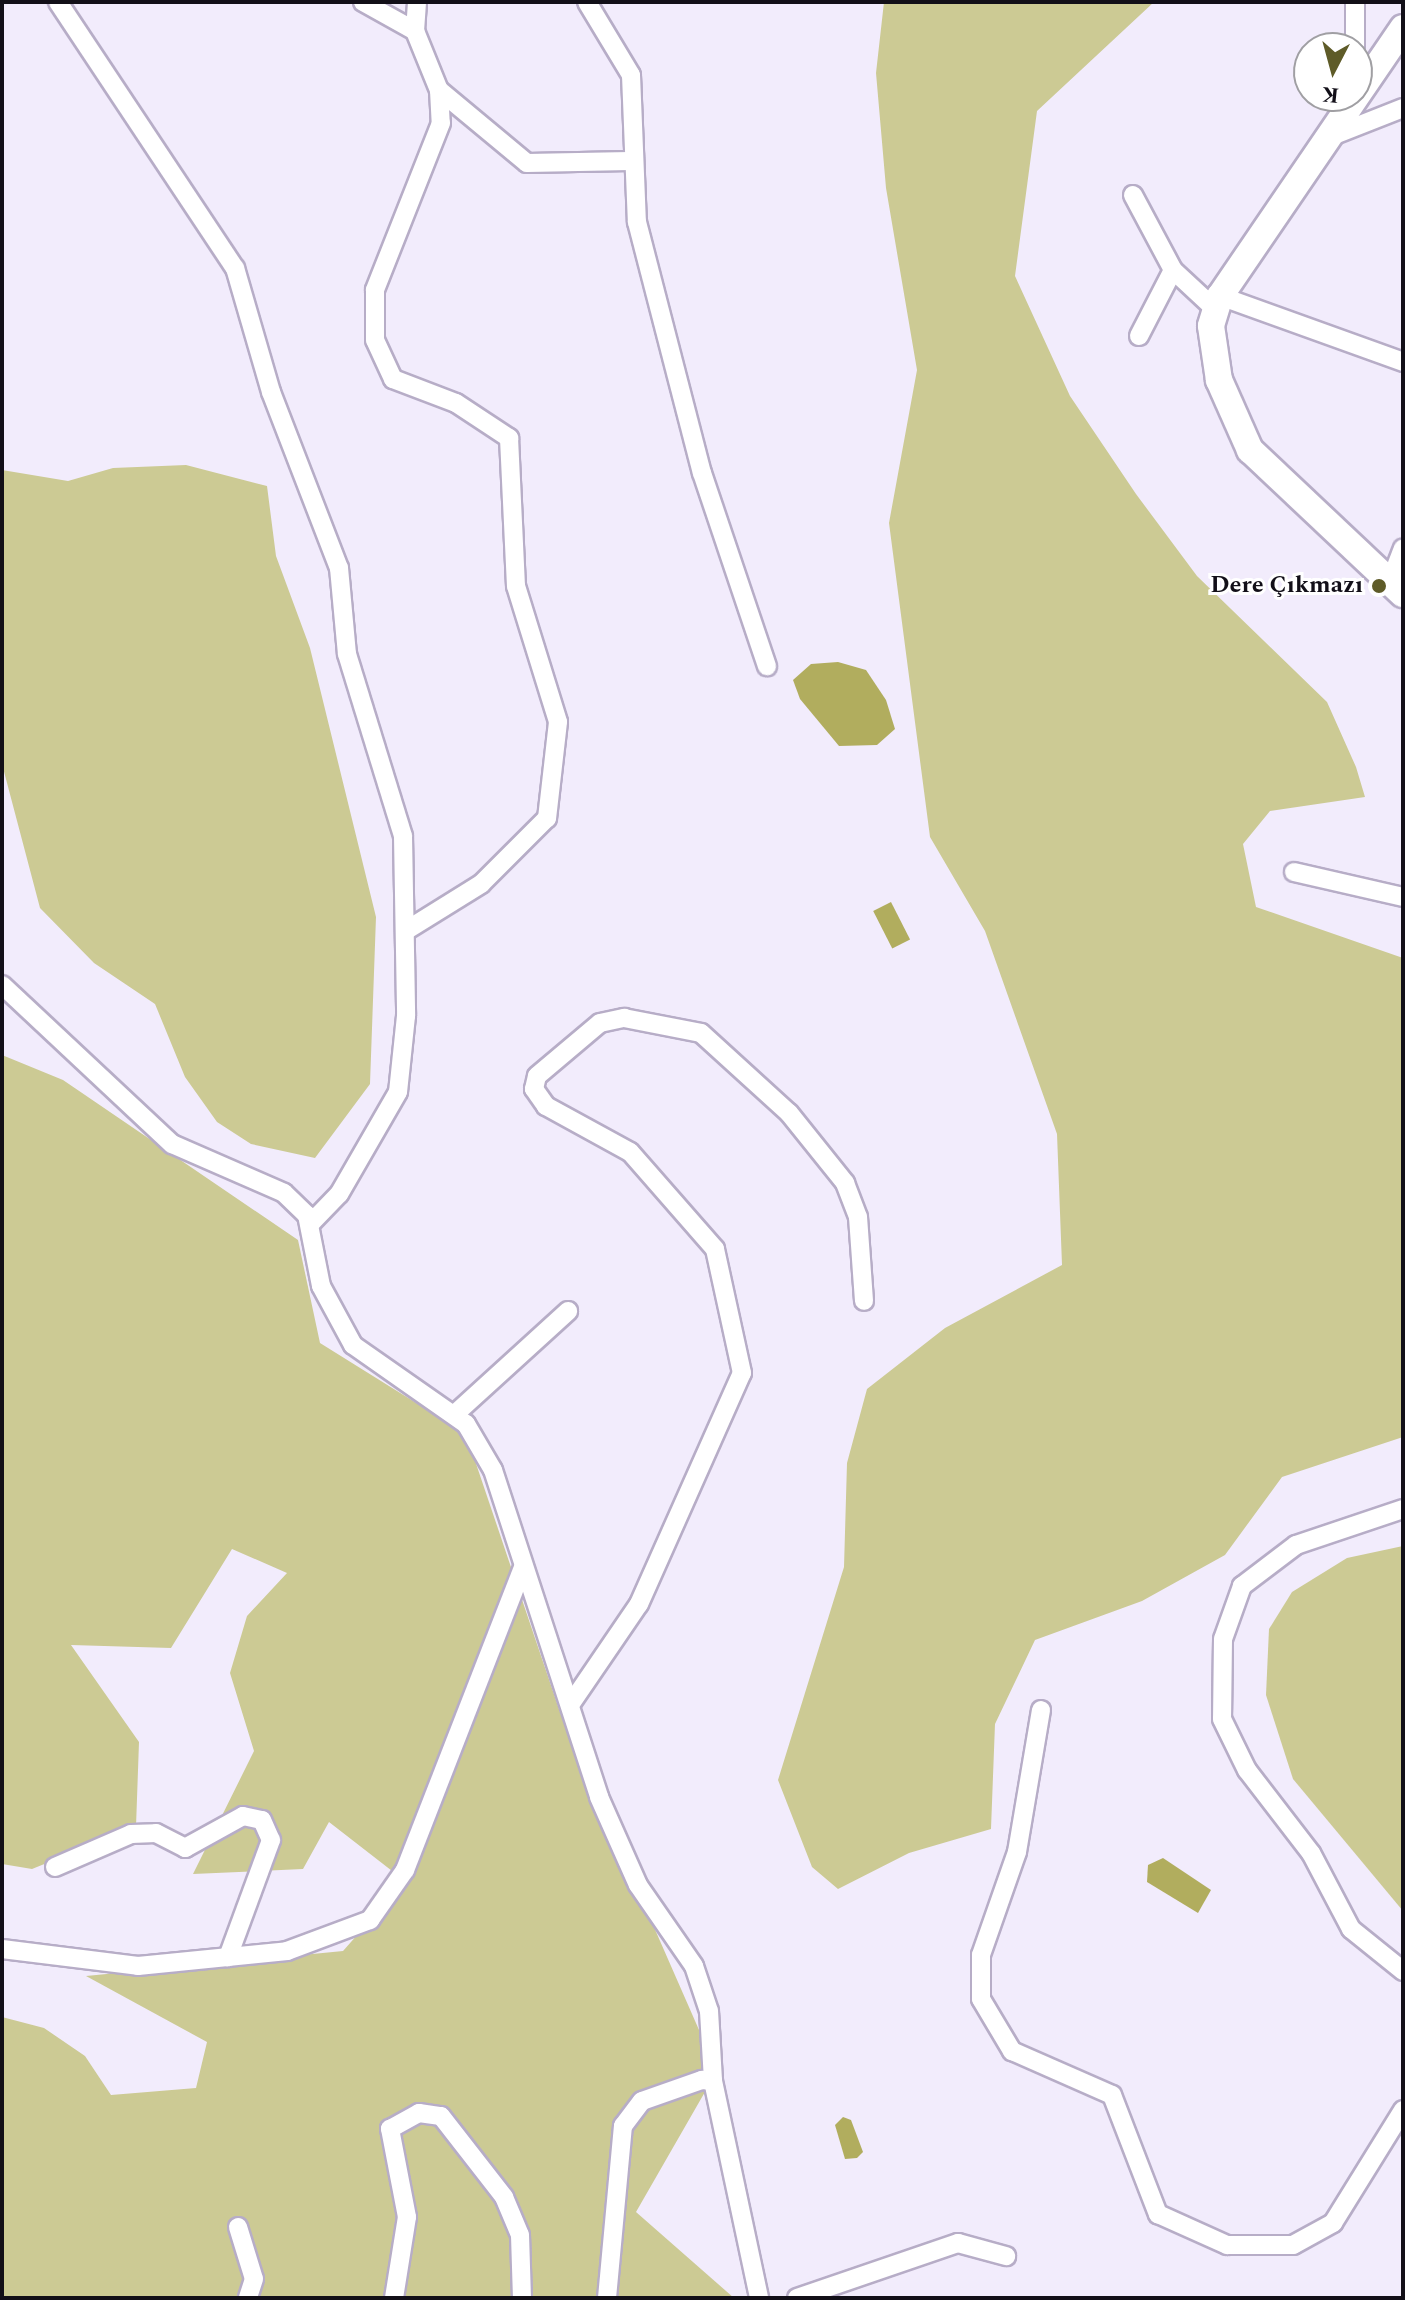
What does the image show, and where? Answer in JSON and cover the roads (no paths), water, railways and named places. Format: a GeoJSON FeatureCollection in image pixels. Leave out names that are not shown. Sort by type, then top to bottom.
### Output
{"type":"FeatureCollection","features":[{"type":"Feature","properties":{"kind":"street"},"geometry":{"type":"LineString","coordinates":[[58,2],[235,268],[271,392],[339,568],[347,654],[403,836],[407,930],[398,1092],[339,1194],[310,1224]]}},
{"type":"Feature","properties":{"kind":"street"},"geometry":{"type":"LineString","coordinates":[[363,2],[415,31]]}},
{"type":"Feature","properties":{"kind":"street"},"geometry":{"type":"LineString","coordinates":[[407,930],[520,853],[547,818],[557,776],[551,689],[516,586],[509,438],[456,403],[393,379],[375,340],[375,290],[441,123],[439,90],[415,31],[417,2]]}},
{"type":"Feature","properties":{"kind":"street"},"geometry":{"type":"LineString","coordinates":[[587,2],[631,75],[636,133],[630,161],[637,222],[702,473],[767,666]]}},
{"type":"Feature","properties":{"kind":"street"},"geometry":{"type":"LineString","coordinates":[[1355,2],[1355,32]]}},
{"type":"Feature","properties":{"kind":"street"},"geometry":{"type":"LineString","coordinates":[[1373,72],[1403,28]]}},
{"type":"Feature","properties":{"kind":"street"},"geometry":{"type":"LineString","coordinates":[[439,90],[527,163],[630,161]]}},
{"type":"Feature","properties":{"kind":"street"},"geometry":{"type":"LineString","coordinates":[[1332,136],[1403,108]]}},
{"type":"Feature","properties":{"kind":"street"},"geometry":{"type":"LineString","coordinates":[[1347,112],[1218,303],[1211,326],[1219,380],[1250,450],[1396,588]]}},
{"type":"Feature","properties":{"kind":"street"},"geometry":{"type":"LineString","coordinates":[[1133,195],[1173,270],[1218,303],[1403,362]]}},
{"type":"Feature","properties":{"kind":"street"},"geometry":{"type":"LineString","coordinates":[[1139,336],[1173,270]]}},
{"type":"Feature","properties":{"kind":"street"},"geometry":{"type":"LineString","coordinates":[[1396,588],[1403,548]]}},
{"type":"Feature","properties":{"kind":"street"},"geometry":{"type":"LineString","coordinates":[[1294,872],[1403,897]]}},
{"type":"Feature","properties":{"kind":"street"},"geometry":{"type":"LineString","coordinates":[[2,985],[132,1113],[172,1144],[284,1193],[310,1224],[321,1286],[353,1345],[455,1414],[493,1470],[570,1705],[638,1885],[694,1966],[709,2011],[713,2081],[759,2298]]}},
{"type":"Feature","properties":{"kind":"street"},"geometry":{"type":"LineString","coordinates":[[570,1705],[639,1604],[742,1373],[715,1249],[630,1152],[546,1106],[534,1089],[537,1076],[600,1023],[624,1018],[701,1033],[789,1113],[845,1183],[858,1217],[864,1301]]}},
{"type":"Feature","properties":{"kind":"street"},"geometry":{"type":"LineString","coordinates":[[455,1414],[568,1311]]}},
{"type":"Feature","properties":{"kind":"street"},"geometry":{"type":"LineString","coordinates":[[1403,1509],[1322,1535],[1268,1562],[1242,1586],[1222,1655],[1222,1719],[1247,1770],[1311,1853],[1351,1929],[1403,1971]]}},
{"type":"Feature","properties":{"kind":"street"},"geometry":{"type":"LineString","coordinates":[[2,1949],[138,1966],[322,1944],[370,1920],[405,1870],[523,1568]]}},
{"type":"Feature","properties":{"kind":"street"},"geometry":{"type":"LineString","coordinates":[[1041,1710],[1017,1852],[981,1955],[981,1999],[1012,2051],[1112,2095],[1158,2214],[1227,2245],[1293,2245],[1333,2223],[1403,2110]]}},
{"type":"Feature","properties":{"kind":"street"},"geometry":{"type":"LineString","coordinates":[[55,1867],[131,1834],[156,1833],[185,1848],[243,1816],[262,1820],[271,1840],[228,1957]]}},
{"type":"Feature","properties":{"kind":"street"},"geometry":{"type":"LineString","coordinates":[[607,2298],[623,2126],[642,2101],[713,2081]]}},
{"type":"Feature","properties":{"kind":"street"},"geometry":{"type":"LineString","coordinates":[[394,2298],[407,2217],[390,2129],[419,2113],[441,2116],[504,2197],[520,2235],[522,2298]]}},
{"type":"Feature","properties":{"kind":"street"},"geometry":{"type":"LineString","coordinates":[[238,2227],[254,2279],[248,2298]]}},
{"type":"Feature","properties":{"kind":"street"},"geometry":{"type":"LineString","coordinates":[[797,2298],[958,2243],[1006,2256]]}},
{"type":"Feature","properties":{"kind":"place","name":"Dere Çıkmazı"},"geometry":{"type":"Point","coordinates":[1379,586]}}]}
